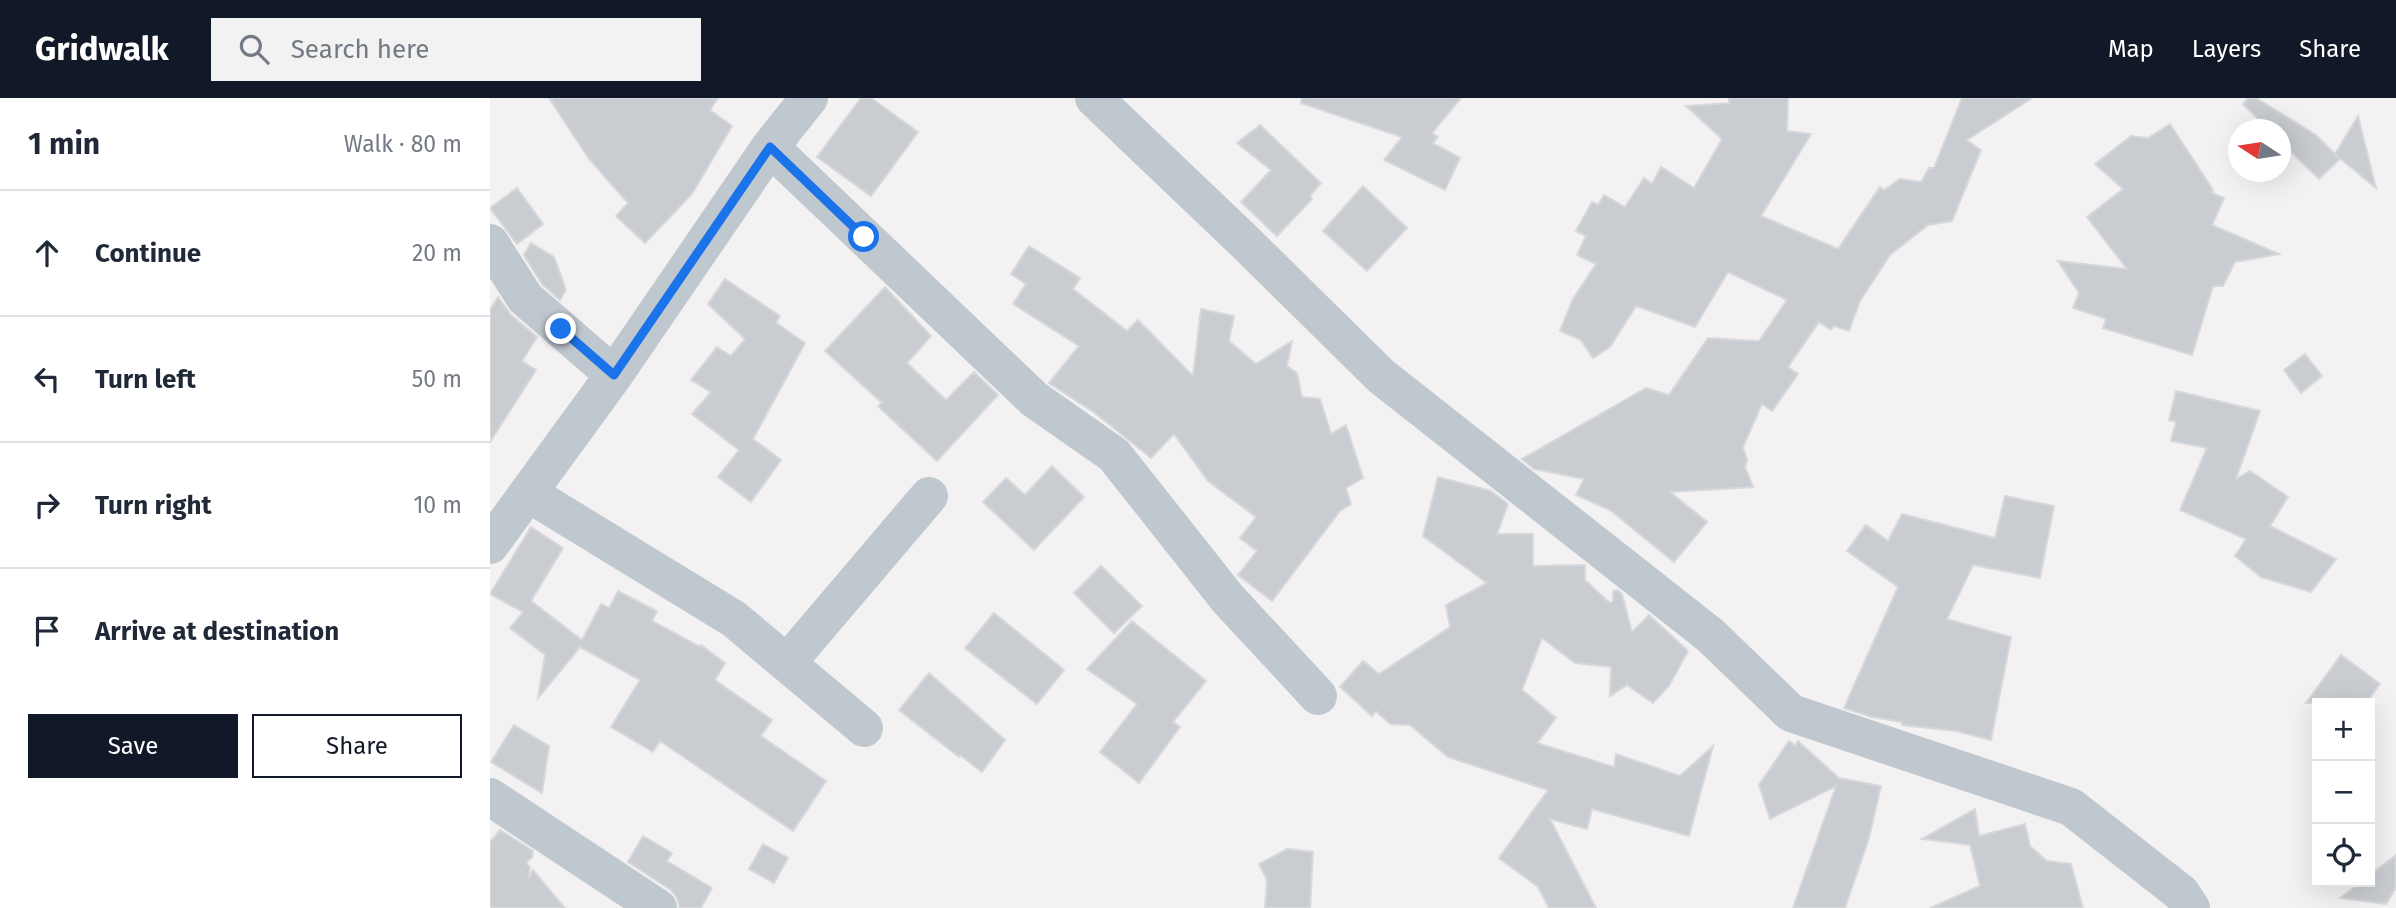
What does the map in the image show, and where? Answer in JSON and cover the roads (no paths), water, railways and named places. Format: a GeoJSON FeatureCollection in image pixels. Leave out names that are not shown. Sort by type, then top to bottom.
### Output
{"type":"FeatureCollection","features":[{"type":"Feature","properties":{"kind":"street"},"geometry":{"type":"LineString","coordinates":[[490,545],[614,375],[770,147],[809,98]]}},
{"type":"Feature","properties":{"kind":"street"},"geometry":{"type":"LineString","coordinates":[[1094,98],[1381,376],[1710,635],[1791,713],[2071,807],[2180,893],[2191,908]]}},
{"type":"Feature","properties":{"kind":"street"},"geometry":{"type":"LineString","coordinates":[[770,147],[1034,399],[1114,455],[1228,599],[1318,696]]}},
{"type":"Feature","properties":{"kind":"street"},"geometry":{"type":"LineString","coordinates":[[490,243],[525,298],[614,375]]}},
{"type":"Feature","properties":{"kind":"street"},"geometry":{"type":"LineString","coordinates":[[528,493],[734,619],[864,728]]}},
{"type":"Feature","properties":{"kind":"street"},"geometry":{"type":"LineString","coordinates":[[787,663],[929,496]]}},
{"type":"Feature","properties":{"kind":"street"},"geometry":{"type":"LineString","coordinates":[[490,797],[658,908]]}}]}
